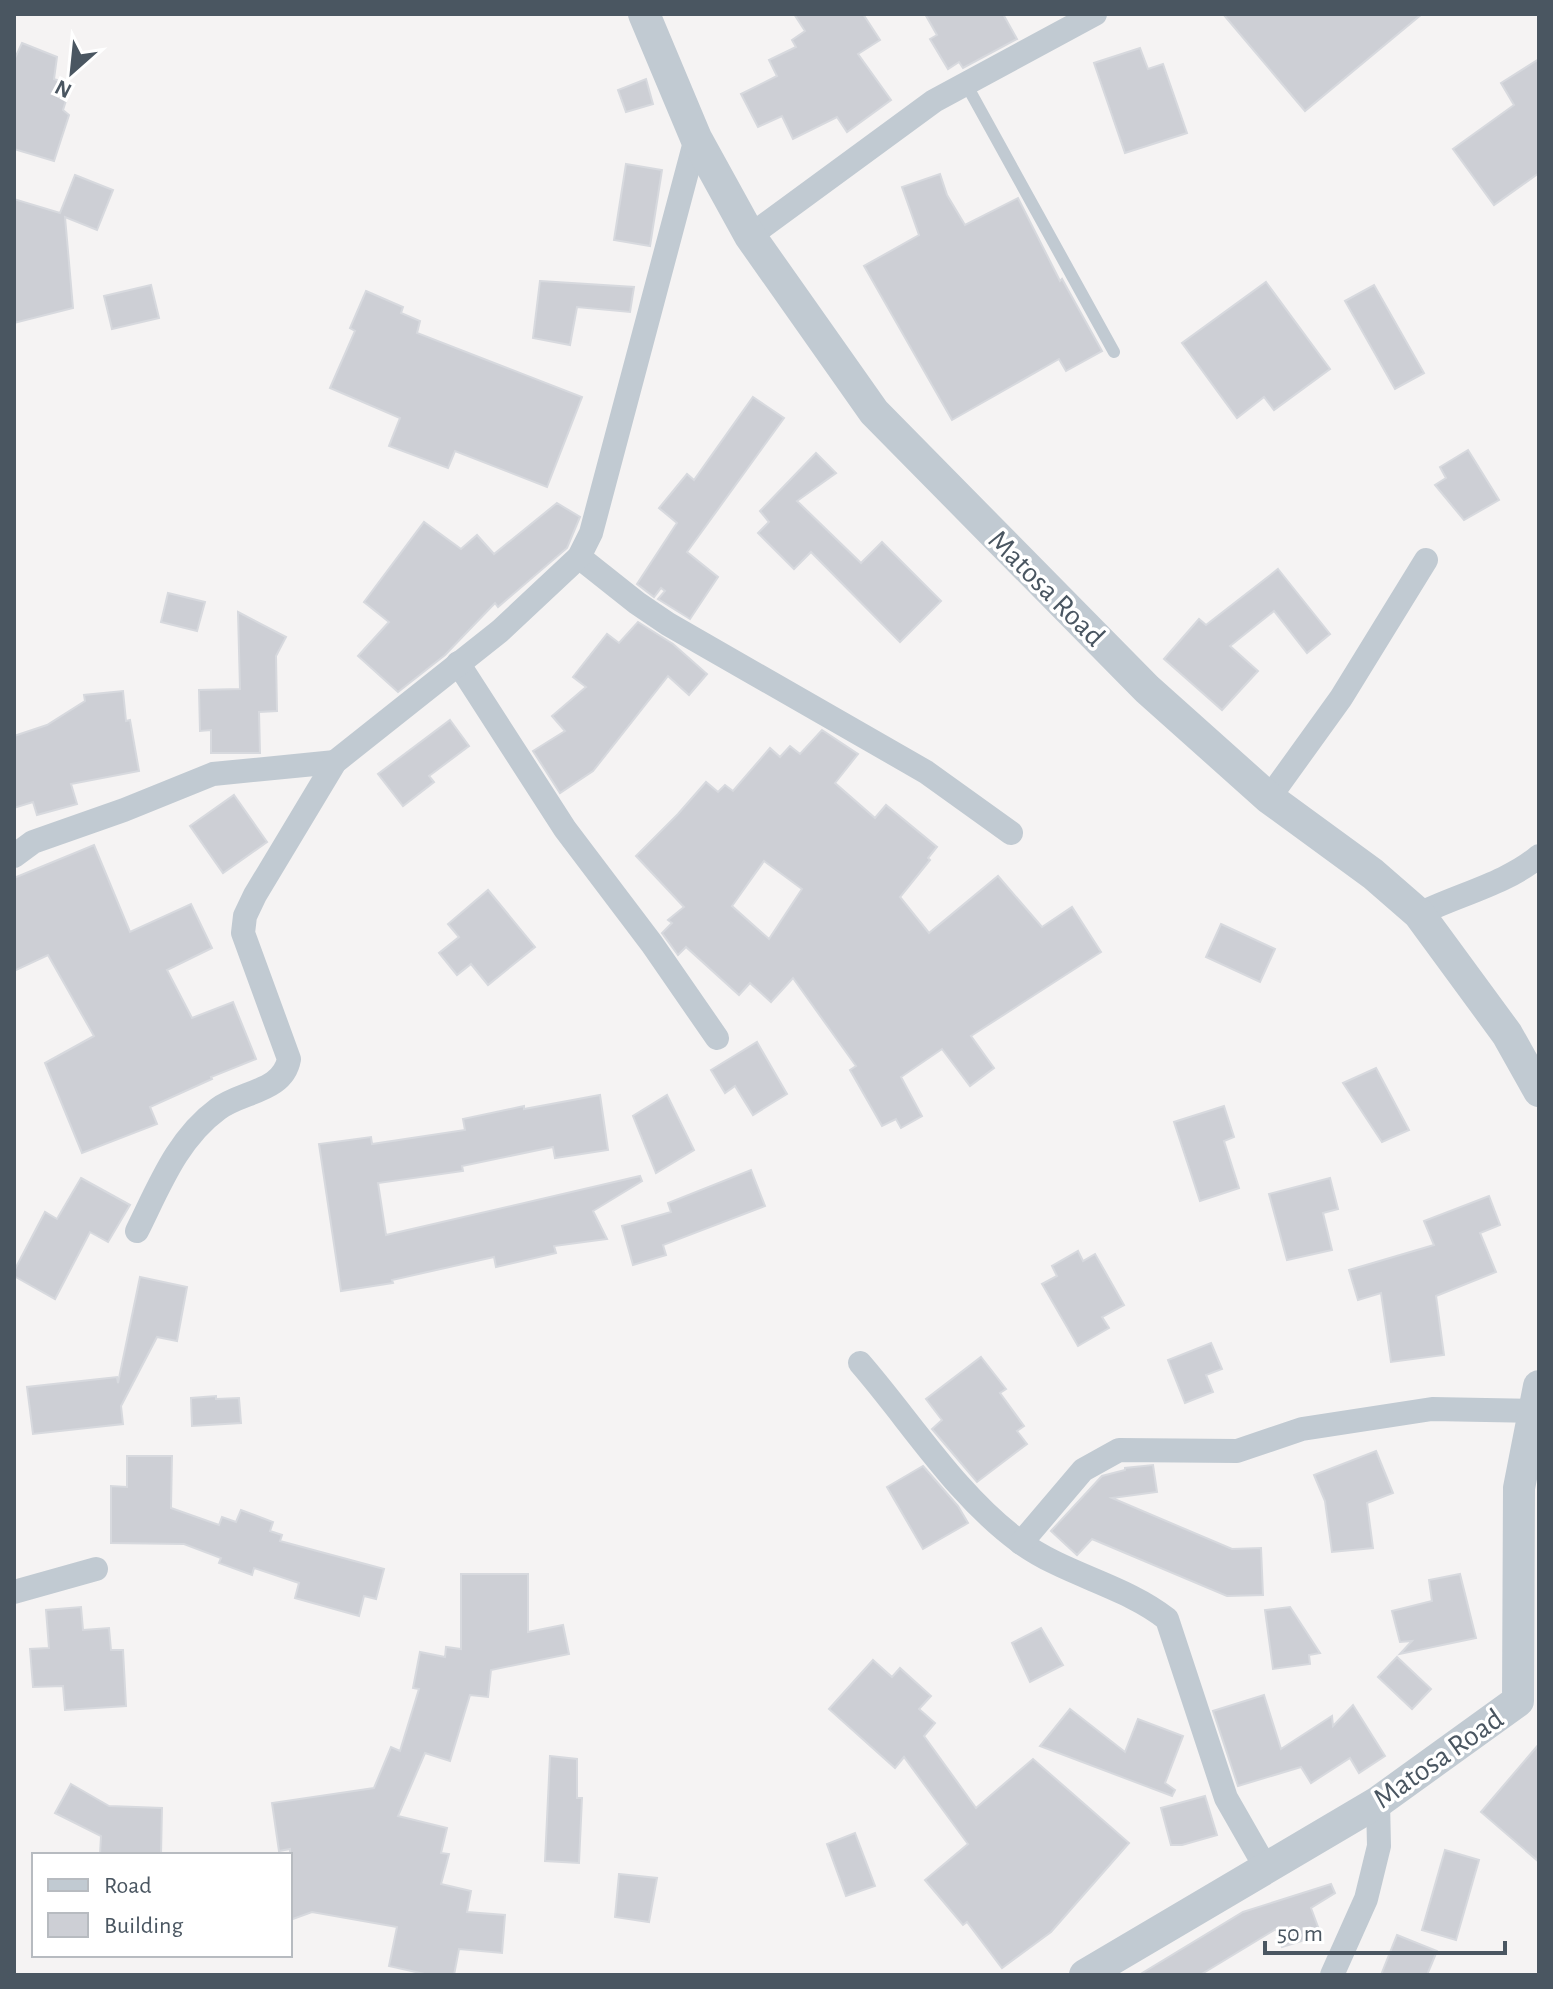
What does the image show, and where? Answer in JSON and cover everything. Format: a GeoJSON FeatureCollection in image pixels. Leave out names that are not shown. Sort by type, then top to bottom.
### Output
{"type":"FeatureCollection","features":[{"type":"Feature","properties":{"kind":"street","name":"Matosa Road"},"geometry":{"type":"LineString","coordinates":[[644,14],[696,138],[750,236],[874,412],[1147,689],[1269,798],[1373,874],[1419,914],[1507,1034],[1539,1091]]}},
{"type":"Feature","properties":{"kind":"street"},"geometry":{"type":"LineString","coordinates":[[750,236],[934,101],[1095,14]]}},
{"type":"Feature","properties":{"kind":"street"},"geometry":{"type":"LineString","coordinates":[[137,1231],[175,1156],[199,1123],[222,1106],[279,1080],[287,1071],[289,1059],[243,933],[245,916],[335,762],[500,631],[579,557],[591,533],[696,138]]}},
{"type":"Feature","properties":{"kind":"street"},"geometry":{"type":"LineString","coordinates":[[579,557],[668,624],[926,772],[1011,833]]}},
{"type":"Feature","properties":{"kind":"street"},"geometry":{"type":"LineString","coordinates":[[1269,798],[1341,698],[1426,560]]}},
{"type":"Feature","properties":{"kind":"street"},"geometry":{"type":"LineString","coordinates":[[458,663],[565,829],[652,944],[717,1038]]}},
{"type":"Feature","properties":{"kind":"street"},"geometry":{"type":"LineString","coordinates":[[14,856],[33,842],[213,774],[335,762]]}},
{"type":"Feature","properties":{"kind":"street"},"geometry":{"type":"LineString","coordinates":[[1419,914],[1524,869],[1539,856]]}},
{"type":"Feature","properties":{"kind":"street"},"geometry":{"type":"LineString","coordinates":[[860,1363],[903,1412],[923,1443],[978,1504],[1021,1543],[1090,1580],[1150,1605],[1167,1619],[1226,1798],[1266,1868]]}},
{"type":"Feature","properties":{"kind":"street","name":"Matosa Road"},"geometry":{"type":"LineString","coordinates":[[1085,1975],[1378,1802],[1529,1697],[1519,1488],[1537,1398]]}},
{"type":"Feature","properties":{"kind":"street"},"geometry":{"type":"LineString","coordinates":[[1021,1543],[1083,1470],[1119,1450],[1237,1451],[1302,1429],[1432,1409],[1537,1398]]}},
{"type":"Feature","properties":{"kind":"street"},"geometry":{"type":"LineString","coordinates":[[14,1592],[96,1569]]}},
{"type":"Feature","properties":{"kind":"street"},"geometry":{"type":"LineString","coordinates":[[1332,1975],[1366,1899],[1379,1846],[1378,1802]]}},
{"type":"Feature","properties":{"kind":"lane"},"geometry":{"type":"LineString","coordinates":[[966,84],[1114,352]]}},
{"type":"Feature","properties":{"kind":"building"},"geometry":{"type":"Polygon","coordinates":[[[794,14],[863,14],[880,40],[858,54],[891,100],[847,132],[837,117],[793,139],[782,116],[758,127],[741,94],[777,76],[769,60],[796,47],[792,40],[805,31],[794,14]]]}},
{"type":"Feature","properties":{"kind":"building"},"geometry":{"type":"Polygon","coordinates":[[[925,14],[1003,14],[1017,39],[963,68],[959,62],[948,69],[930,39],[937,35],[925,14]]]}},
{"type":"Feature","properties":{"kind":"building"},"geometry":{"type":"Polygon","coordinates":[[[1223,14],[1422,14],[1305,111],[1223,14]]]}},
{"type":"Feature","properties":{"kind":"building"},"geometry":{"type":"Polygon","coordinates":[[[22,43],[57,57],[54,79],[71,85],[63,110],[69,115],[54,161],[14,149],[14,60],[22,43]]]}},
{"type":"Feature","properties":{"kind":"building"},"geometry":{"type":"Polygon","coordinates":[[[1140,48],[1148,69],[1163,64],[1187,133],[1125,153],[1094,63],[1140,48]]]}},
{"type":"Feature","properties":{"kind":"building"},"geometry":{"type":"Polygon","coordinates":[[[1539,59],[1539,173],[1494,205],[1453,149],[1514,105],[1501,83],[1539,59]]]}},
{"type":"Feature","properties":{"kind":"building"},"geometry":{"type":"Polygon","coordinates":[[[646,79],[653,104],[626,112],[618,90],[646,79]]]}},
{"type":"Feature","properties":{"kind":"building"},"geometry":{"type":"Polygon","coordinates":[[[626,164],[662,170],[650,246],[614,240],[626,164]]]}},
{"type":"Feature","properties":{"kind":"building"},"geometry":{"type":"Polygon","coordinates":[[[940,174],[947,195],[965,225],[1018,198],[1060,281],[1062,279],[1102,351],[1066,371],[1059,359],[952,420],[864,266],[919,235],[902,187],[940,174]]]}},
{"type":"Feature","properties":{"kind":"building"},"geometry":{"type":"Polygon","coordinates":[[[75,175],[113,190],[97,230],[65,217],[73,308],[14,323],[14,199],[60,213],[75,175]]]}},
{"type":"Feature","properties":{"kind":"building"},"geometry":{"type":"Polygon","coordinates":[[[540,281],[634,287],[630,312],[577,307],[570,345],[533,338],[540,281]]]}},
{"type":"Feature","properties":{"kind":"building"},"geometry":{"type":"Polygon","coordinates":[[[1266,282],[1330,369],[1274,410],[1264,397],[1237,418],[1182,343],[1266,282]]]}},
{"type":"Feature","properties":{"kind":"building"},"geometry":{"type":"Polygon","coordinates":[[[151,285],[159,318],[112,329],[104,296],[151,285]]]}},
{"type":"Feature","properties":{"kind":"building"},"geometry":{"type":"Polygon","coordinates":[[[1374,285],[1424,373],[1395,389],[1345,301],[1374,285]]]}},
{"type":"Feature","properties":{"kind":"building"},"geometry":{"type":"Polygon","coordinates":[[[366,291],[403,307],[401,313],[420,321],[417,333],[582,397],[547,487],[455,451],[448,468],[389,446],[400,418],[330,388],[355,331],[350,328],[366,291]]]}},
{"type":"Feature","properties":{"kind":"building"},"geometry":{"type":"Polygon","coordinates":[[[753,397],[784,418],[687,552],[718,577],[690,619],[658,599],[665,591],[661,588],[654,597],[637,584],[677,523],[659,508],[687,474],[694,480],[753,397]]]}},
{"type":"Feature","properties":{"kind":"building"},"geometry":{"type":"Polygon","coordinates":[[[1468,450],[1499,500],[1464,520],[1435,485],[1446,478],[1440,467],[1468,450]]]}},
{"type":"Feature","properties":{"kind":"building"},"geometry":{"type":"Polygon","coordinates":[[[816,453],[836,473],[797,501],[861,563],[882,542],[941,601],[900,642],[811,552],[794,569],[758,533],[769,522],[760,511],[816,453]]]}},
{"type":"Feature","properties":{"kind":"building"},"geometry":{"type":"Polygon","coordinates":[[[557,503],[580,517],[567,548],[498,607],[495,603],[445,655],[398,692],[358,656],[389,622],[364,602],[424,522],[461,549],[477,535],[494,554],[557,503]]]}},
{"type":"Feature","properties":{"kind":"building"},"geometry":{"type":"Polygon","coordinates":[[[1278,569],[1330,634],[1307,653],[1274,611],[1230,646],[1258,671],[1222,710],[1164,659],[1199,619],[1206,625],[1278,569]]]}},
{"type":"Feature","properties":{"kind":"building"},"geometry":{"type":"Polygon","coordinates":[[[168,593],[205,602],[197,631],[161,622],[168,593]]]}},
{"type":"Feature","properties":{"kind":"building"},"geometry":{"type":"Polygon","coordinates":[[[238,612],[286,637],[276,656],[277,711],[259,712],[260,753],[211,753],[211,730],[200,731],[199,690],[240,689],[238,612]]]}},
{"type":"Feature","properties":{"kind":"building"},"geometry":{"type":"Polygon","coordinates":[[[638,622],[673,644],[707,674],[689,695],[668,676],[593,771],[560,793],[533,751],[565,731],[552,716],[586,687],[573,677],[607,634],[619,643],[638,622]]]}},
{"type":"Feature","properties":{"kind":"building"},"geometry":{"type":"Polygon","coordinates":[[[123,691],[126,721],[130,720],[139,771],[71,784],[77,804],[37,815],[33,802],[14,808],[14,736],[47,725],[85,701],[84,695],[123,691]]]}},
{"type":"Feature","properties":{"kind":"building"},"geometry":{"type":"Polygon","coordinates":[[[450,720],[469,746],[429,776],[434,782],[403,806],[378,774],[450,720]]]}},
{"type":"Feature","properties":{"kind":"building"},"geometry":{"type":"Polygon","coordinates":[[[822,730],[858,754],[835,783],[875,818],[886,805],[937,847],[900,897],[929,933],[998,876],[1042,927],[1072,907],[1101,952],[971,1036],[994,1068],[970,1086],[942,1049],[901,1077],[922,1116],[901,1128],[896,1119],[882,1126],[850,1070],[856,1066],[793,978],[771,1002],[750,983],[739,995],[686,947],[678,955],[662,933],[672,923],[668,920],[684,907],[636,856],[706,782],[718,792],[725,785],[733,791],[770,748],[780,757],[790,746],[800,754],[822,730]],[[764,861],[732,906],[769,939],[802,889],[764,861]]]}},
{"type":"Feature","properties":{"kind":"building"},"geometry":{"type":"Polygon","coordinates":[[[234,795],[267,842],[223,873],[190,826],[234,795]]]}},
{"type":"Feature","properties":{"kind":"building"},"geometry":{"type":"Polygon","coordinates":[[[94,845],[130,932],[191,904],[212,948],[167,970],[192,1018],[233,1002],[256,1059],[150,1107],[157,1124],[82,1153],[45,1063],[94,1036],[48,955],[14,971],[14,878],[94,845]]]}},
{"type":"Feature","properties":{"kind":"building"},"geometry":{"type":"Polygon","coordinates":[[[488,890],[535,947],[488,985],[471,964],[457,975],[439,953],[459,937],[448,924],[488,890]]]}},
{"type":"Feature","properties":{"kind":"building"},"geometry":{"type":"Polygon","coordinates":[[[1221,924],[1275,949],[1260,982],[1206,957],[1221,924]]]}},
{"type":"Feature","properties":{"kind":"building"},"geometry":{"type":"Polygon","coordinates":[[[757,1042],[787,1094],[753,1115],[735,1086],[725,1093],[711,1070],[757,1042]]]}},
{"type":"Feature","properties":{"kind":"building"},"geometry":{"type":"Polygon","coordinates":[[[1376,1068],[1409,1130],[1382,1142],[1343,1083],[1376,1068]]]}},
{"type":"Feature","properties":{"kind":"building"},"geometry":{"type":"Polygon","coordinates":[[[600,1095],[608,1150],[555,1158],[553,1147],[462,1166],[463,1171],[378,1183],[386,1235],[640,1176],[642,1181],[593,1211],[607,1239],[554,1246],[556,1253],[496,1267],[494,1257],[392,1280],[393,1283],[341,1291],[319,1144],[371,1137],[372,1144],[465,1130],[463,1119],[600,1095]]]}},
{"type":"Feature","properties":{"kind":"building"},"geometry":{"type":"Polygon","coordinates":[[[667,1095],[694,1150],[656,1173],[633,1116],[667,1095]]]}},
{"type":"Feature","properties":{"kind":"building"},"geometry":{"type":"Polygon","coordinates":[[[1224,1106],[1234,1137],[1224,1141],[1239,1188],[1200,1201],[1174,1122],[1224,1106]]]}},
{"type":"Feature","properties":{"kind":"building"},"geometry":{"type":"Polygon","coordinates":[[[751,1170],[765,1206],[663,1245],[666,1255],[633,1265],[622,1226],[671,1212],[668,1203],[751,1170]]]}},
{"type":"Feature","properties":{"kind":"building"},"geometry":{"type":"Polygon","coordinates":[[[81,1178],[130,1205],[108,1242],[90,1232],[55,1299],[14,1276],[14,1271],[45,1212],[57,1219],[81,1178]]]}},
{"type":"Feature","properties":{"kind":"building"},"geometry":{"type":"Polygon","coordinates":[[[1330,1178],[1338,1209],[1323,1213],[1332,1250],[1287,1260],[1269,1194],[1330,1178]]]}},
{"type":"Feature","properties":{"kind":"building"},"geometry":{"type":"Polygon","coordinates":[[[1489,1196],[1500,1225],[1480,1233],[1496,1272],[1436,1296],[1444,1355],[1391,1362],[1381,1293],[1358,1300],[1349,1270],[1434,1245],[1424,1221],[1489,1196]]]}},
{"type":"Feature","properties":{"kind":"building"},"geometry":{"type":"Polygon","coordinates":[[[1078,1251],[1083,1261],[1095,1254],[1124,1305],[1102,1317],[1109,1328],[1078,1346],[1042,1284],[1057,1276],[1052,1266],[1078,1251]]]}},
{"type":"Feature","properties":{"kind":"building"},"geometry":{"type":"Polygon","coordinates":[[[140,1277],[187,1287],[177,1341],[157,1337],[121,1406],[123,1424],[33,1434],[27,1387],[117,1377],[118,1383],[140,1277]]]}},
{"type":"Feature","properties":{"kind":"building"},"geometry":{"type":"Polygon","coordinates":[[[1211,1343],[1222,1369],[1206,1375],[1213,1392],[1185,1403],[1168,1360],[1211,1343]]]}},
{"type":"Feature","properties":{"kind":"building"},"geometry":{"type":"Polygon","coordinates":[[[981,1357],[1006,1389],[1000,1393],[1024,1426],[1017,1431],[1027,1444],[977,1482],[932,1429],[942,1420],[926,1399],[981,1357]]]}},
{"type":"Feature","properties":{"kind":"building"},"geometry":{"type":"Polygon","coordinates":[[[216,1396],[216,1399],[239,1398],[241,1423],[192,1426],[191,1398],[216,1396]]]}},
{"type":"Feature","properties":{"kind":"building"},"geometry":{"type":"Polygon","coordinates":[[[1376,1451],[1393,1493],[1367,1503],[1373,1548],[1332,1552],[1325,1501],[1314,1475],[1376,1451]]]}},
{"type":"Feature","properties":{"kind":"building"},"geometry":{"type":"Polygon","coordinates":[[[127,1456],[172,1456],[171,1508],[219,1525],[222,1517],[236,1522],[241,1510],[273,1522],[270,1531],[282,1535],[280,1541],[384,1569],[376,1599],[364,1596],[359,1616],[295,1598],[299,1583],[254,1568],[252,1575],[219,1563],[221,1558],[184,1544],[111,1543],[111,1486],[127,1487],[127,1456]]]}},
{"type":"Feature","properties":{"kind":"building"},"geometry":{"type":"Polygon","coordinates":[[[1153,1465],[1157,1492],[1112,1498],[1232,1549],[1261,1548],[1263,1595],[1227,1596],[1092,1539],[1077,1555],[1051,1531],[1102,1476],[1125,1468],[1153,1465]]]}},
{"type":"Feature","properties":{"kind":"building"},"geometry":{"type":"Polygon","coordinates":[[[923,1466],[958,1506],[968,1523],[923,1549],[887,1487],[923,1466]]]}},
{"type":"Feature","properties":{"kind":"building"},"geometry":{"type":"Polygon","coordinates":[[[461,1574],[528,1574],[528,1632],[563,1625],[569,1654],[491,1670],[488,1697],[470,1695],[450,1761],[425,1753],[398,1816],[447,1828],[441,1853],[449,1854],[441,1884],[471,1891],[467,1912],[505,1915],[502,1953],[459,1949],[454,1975],[429,1975],[389,1966],[397,1927],[312,1912],[292,1919],[292,1853],[290,1849],[279,1851],[272,1803],[374,1788],[391,1747],[400,1751],[419,1689],[413,1688],[420,1652],[445,1657],[446,1647],[461,1649],[461,1574]]]}},
{"type":"Feature","properties":{"kind":"building"},"geometry":{"type":"Polygon","coordinates":[[[1460,1574],[1476,1638],[1400,1654],[1412,1641],[1400,1642],[1392,1611],[1432,1601],[1429,1580],[1460,1574]]]}},
{"type":"Feature","properties":{"kind":"building"},"geometry":{"type":"Polygon","coordinates":[[[81,1607],[83,1630],[109,1628],[111,1650],[123,1650],[126,1706],[65,1710],[63,1686],[33,1687],[30,1649],[49,1648],[46,1610],[81,1607]]]}},
{"type":"Feature","properties":{"kind":"building"},"geometry":{"type":"Polygon","coordinates":[[[1290,1607],[1320,1653],[1309,1655],[1310,1664],[1273,1669],[1265,1610],[1290,1607]]]}},
{"type":"Feature","properties":{"kind":"building"},"geometry":{"type":"Polygon","coordinates":[[[1041,1628],[1063,1665],[1030,1682],[1012,1643],[1041,1628]]]}},
{"type":"Feature","properties":{"kind":"building"},"geometry":{"type":"Polygon","coordinates":[[[1397,1657],[1431,1689],[1412,1709],[1378,1677],[1397,1657]]]}},
{"type":"Feature","properties":{"kind":"building"},"geometry":{"type":"Polygon","coordinates":[[[873,1660],[892,1677],[900,1668],[931,1696],[919,1709],[935,1723],[924,1736],[976,1808],[1033,1759],[1129,1843],[1051,1932],[1002,1968],[967,1922],[963,1925],[925,1880],[968,1844],[904,1757],[895,1768],[829,1709],[873,1660]]]}},
{"type":"Feature","properties":{"kind":"building"},"geometry":{"type":"Polygon","coordinates":[[[1264,1695],[1281,1749],[1332,1716],[1333,1726],[1353,1705],[1385,1756],[1359,1773],[1350,1758],[1311,1783],[1301,1767],[1238,1786],[1213,1711],[1264,1695]]]}},
{"type":"Feature","properties":{"kind":"building"},"geometry":{"type":"Polygon","coordinates":[[[1070,1709],[1125,1752],[1138,1719],[1183,1736],[1165,1783],[1175,1790],[1172,1796],[1040,1746],[1070,1709]]]}},
{"type":"Feature","properties":{"kind":"building"},"geometry":{"type":"Polygon","coordinates":[[[1539,1744],[1539,1862],[1481,1812],[1539,1744]]]}},
{"type":"Feature","properties":{"kind":"building"},"geometry":{"type":"Polygon","coordinates":[[[550,1756],[577,1759],[577,1798],[582,1798],[579,1863],[545,1861],[550,1756]]]}},
{"type":"Feature","properties":{"kind":"building"},"geometry":{"type":"Polygon","coordinates":[[[71,1784],[109,1806],[162,1808],[161,1853],[100,1853],[101,1836],[55,1813],[71,1784]]]}},
{"type":"Feature","properties":{"kind":"building"},"geometry":{"type":"Polygon","coordinates":[[[1205,1796],[1217,1835],[1171,1845],[1161,1808],[1205,1796]]]}},
{"type":"Feature","properties":{"kind":"building"},"geometry":{"type":"Polygon","coordinates":[[[855,1833],[875,1886],[846,1896],[827,1844],[855,1833]]]}},
{"type":"Feature","properties":{"kind":"building"},"geometry":{"type":"Polygon","coordinates":[[[1445,1850],[1479,1860],[1456,1940],[1422,1930],[1445,1850]]]}},
{"type":"Feature","properties":{"kind":"building"},"geometry":{"type":"Polygon","coordinates":[[[619,1874],[657,1878],[649,1922],[615,1917],[619,1874]]]}},
{"type":"Feature","properties":{"kind":"building"},"geometry":{"type":"Polygon","coordinates":[[[1331,1884],[1335,1893],[1311,1908],[1321,1935],[1282,1947],[1276,1929],[1200,1975],[1139,1975],[1243,1912],[1331,1884]]]}},
{"type":"Feature","properties":{"kind":"building"},"geometry":{"type":"Polygon","coordinates":[[[1397,1935],[1437,1951],[1427,1975],[1381,1975],[1397,1935]]]}}]}
